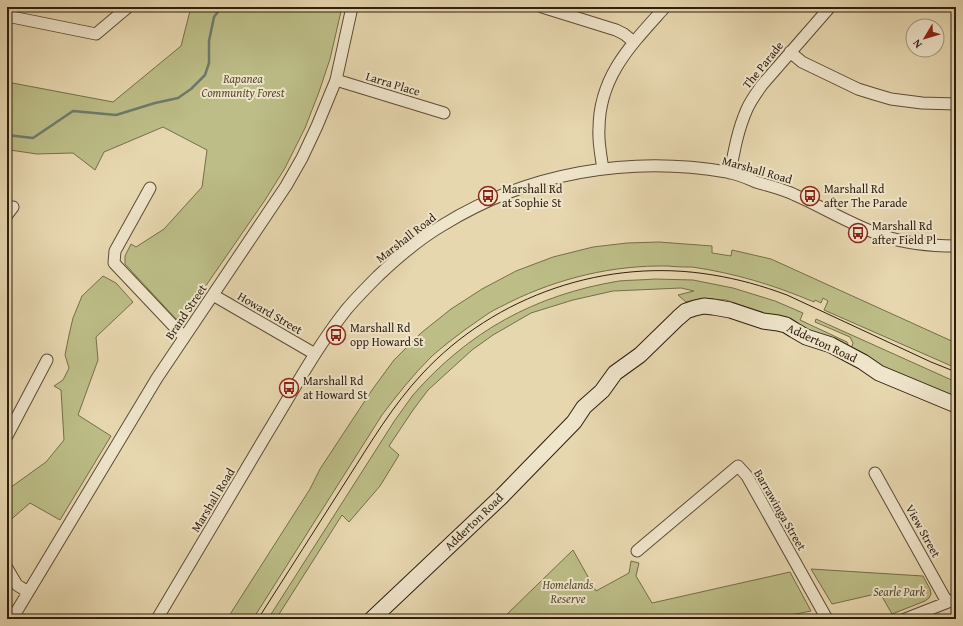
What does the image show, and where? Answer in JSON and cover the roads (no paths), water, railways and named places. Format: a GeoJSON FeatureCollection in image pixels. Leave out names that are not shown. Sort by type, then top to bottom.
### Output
{"type":"FeatureCollection","features":[{"type":"Feature","properties":{"kind":"main road","name":"Adderton Road"},"geometry":{"type":"LineString","coordinates":[[372,619],[501,497],[574,422],[587,414],[608,392],[623,380],[640,355],[686,311],[704,306],[713,307],[730,310],[763,321],[786,325],[806,337],[831,345],[863,362],[879,373],[956,405]]}},
{"type":"Feature","properties":{"kind":"street"},"geometry":{"type":"LineString","coordinates":[[7,16],[96,34],[128,7]]}},
{"type":"Feature","properties":{"kind":"street","name":"Brand Street"},"geometry":{"type":"LineString","coordinates":[[12,619],[157,378],[286,186],[302,158],[336,80],[352,7]]}},
{"type":"Feature","properties":{"kind":"street"},"geometry":{"type":"LineString","coordinates":[[542,7],[616,30],[634,42]]}},
{"type":"Feature","properties":{"kind":"street"},"geometry":{"type":"LineString","coordinates":[[603,169],[599,141],[600,112],[613,72],[634,42],[665,7]]}},
{"type":"Feature","properties":{"kind":"street","name":"The Parade"},"geometry":{"type":"LineString","coordinates":[[730,173],[738,135],[752,99],[762,84],[830,7]]}},
{"type":"Feature","properties":{"kind":"street"},"geometry":{"type":"LineString","coordinates":[[790,52],[802,62],[858,89],[891,99],[922,103],[956,104]]}},
{"type":"Feature","properties":{"kind":"street","name":"Larra Place"},"geometry":{"type":"LineString","coordinates":[[336,80],[444,113]]}},
{"type":"Feature","properties":{"kind":"street","name":"Marshall Road"},"geometry":{"type":"LineString","coordinates":[[157,619],[315,354],[347,308],[402,254],[429,234],[476,206],[505,193],[546,180],[576,173],[622,167],[663,166],[699,169],[730,173],[794,194],[863,228],[886,237],[915,244],[956,246]]}},
{"type":"Feature","properties":{"kind":"street"},"geometry":{"type":"LineString","coordinates":[[150,188],[115,251],[114,263],[184,337]]}},
{"type":"Feature","properties":{"kind":"street","name":"Howard Street"},"geometry":{"type":"LineString","coordinates":[[213,295],[315,354]]}},
{"type":"Feature","properties":{"kind":"street"},"geometry":{"type":"LineString","coordinates":[[7,436],[47,360]]}},
{"type":"Feature","properties":{"kind":"street","name":"Barrawinga Street"},"geometry":{"type":"LineString","coordinates":[[637,551],[738,466],[747,476],[827,619]]}},
{"type":"Feature","properties":{"kind":"street","name":"View Street"},"geometry":{"type":"LineString","coordinates":[[875,473],[952,601]]}},
{"type":"Feature","properties":{"kind":"street"},"geometry":{"type":"LineString","coordinates":[[7,568],[17,585],[28,592]]}},
{"type":"Feature","properties":{"kind":"street"},"geometry":{"type":"LineString","coordinates":[[905,619],[952,601]]}},
{"type":"Feature","properties":{"kind":"waterway"},"geometry":{"type":"LineString","coordinates":[[7,135],[33,138],[73,111],[116,115],[155,103],[178,98],[191,89],[205,75],[209,63],[209,41],[214,17],[220,9],[226,7]]}},
{"type":"Feature","properties":{"kind":"tram line"},"geometry":{"type":"LineString","coordinates":[[258,619],[365,451],[401,398],[411,386],[451,346],[483,323],[518,303],[555,288],[594,278],[633,272],[673,271],[713,275],[760,286],[787,295],[931,362],[956,372]]}},
{"type":"Feature","properties":{"kind":"place","name":"Marshall Rd at Sophie St"},"geometry":{"type":"Point","coordinates":[488,196]}},
{"type":"Feature","properties":{"kind":"place","name":"Marshall Rd after The Parade"},"geometry":{"type":"Point","coordinates":[810,196]}},
{"type":"Feature","properties":{"kind":"place","name":"Marshall Rd after Field Pl"},"geometry":{"type":"Point","coordinates":[858,233]}},
{"type":"Feature","properties":{"kind":"place","name":"Marshall Rd opp Howard St"},"geometry":{"type":"Point","coordinates":[336,335]}},
{"type":"Feature","properties":{"kind":"place","name":"Marshall Rd at Howard St"},"geometry":{"type":"Point","coordinates":[289,388]}},
{"type":"Feature","properties":{"kind":"park label","name":"Rapanea Community Forest"},"geometry":{"type":"Point","coordinates":[243,86]}},
{"type":"Feature","properties":{"kind":"park label","name":"Homelands Reserve"},"geometry":{"type":"Point","coordinates":[568,592]}},
{"type":"Feature","properties":{"kind":"park label","name":"Searle Park"},"geometry":{"type":"Point","coordinates":[899,592]}}]}
